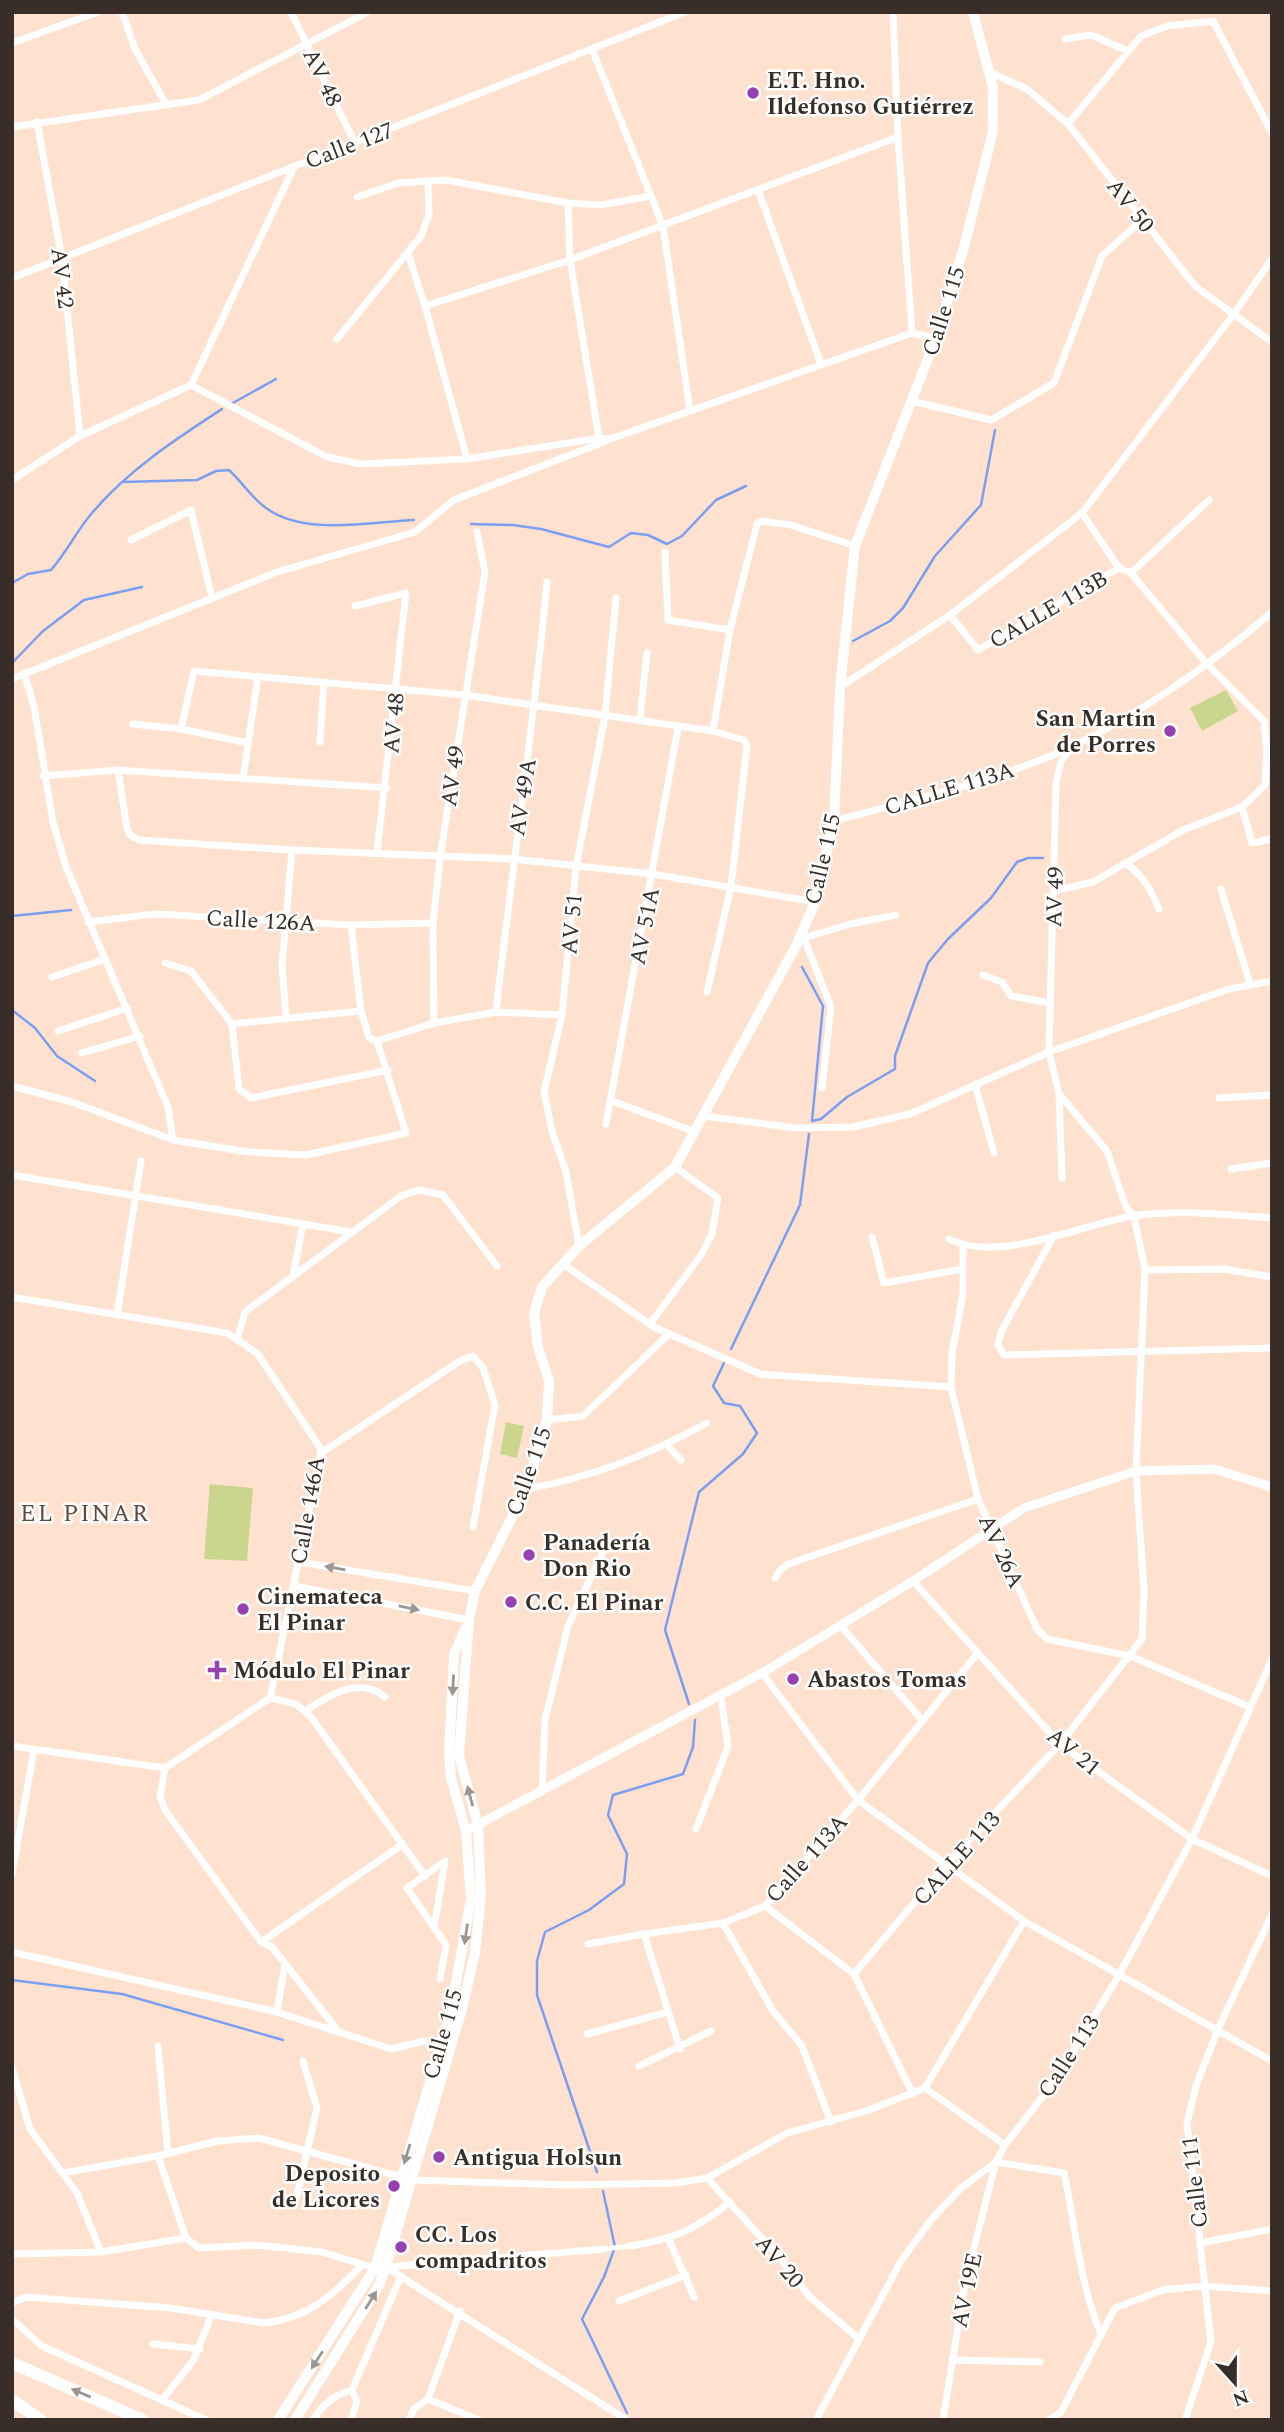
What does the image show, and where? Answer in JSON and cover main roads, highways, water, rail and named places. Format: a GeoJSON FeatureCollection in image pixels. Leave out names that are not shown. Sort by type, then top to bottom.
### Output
{"type":"FeatureCollection","features":[{"type":"Feature","properties":{"kind":"main road","name":"Calle 115"},"geometry":{"type":"LineString","coordinates":[[278,2420],[381,2268],[412,2180],[462,2010],[475,1953],[481,1897],[478,1825],[460,1756],[469,1620],[475,1591],[526,1489],[547,1420],[549,1381],[538,1347],[534,1313],[542,1287],[579,1246],[675,1167],[803,935],[815,902],[834,821],[840,687],[855,546],[936,338],[964,247],[993,131],[993,87],[973,12]]}},
{"type":"Feature","properties":{"kind":"main road","name":"Calle 115"},"geometry":{"type":"LineString","coordinates":[[295,2420],[378,2287],[400,2177],[451,2010],[471,1899],[466,1831],[451,1778],[449,1754],[454,1654],[469,1620]]}},
{"type":"Feature","properties":{"kind":"main road"},"geometry":{"type":"LineString","coordinates":[[12,2363],[143,2420]]}},
{"type":"Feature","properties":{"kind":"main road"},"geometry":{"type":"LineString","coordinates":[[12,2400],[41,2420]]}},
{"type":"Feature","properties":{"kind":"waterway"},"geometry":{"type":"LineString","coordinates":[[231,404],[276,379]]}},
{"type":"Feature","properties":{"kind":"waterway"},"geometry":{"type":"LineString","coordinates":[[12,583],[28,574],[51,570],[106,497],[137,469],[222,409]]}},
{"type":"Feature","properties":{"kind":"waterway"},"geometry":{"type":"LineString","coordinates":[[853,641],[890,621],[903,608],[935,556],[981,505],[995,430]]}},
{"type":"Feature","properties":{"kind":"waterway"},"geometry":{"type":"LineString","coordinates":[[123,482],[197,480],[216,471],[229,470],[266,508],[281,517],[299,522],[337,525],[414,520]]}},
{"type":"Feature","properties":{"kind":"waterway"},"geometry":{"type":"LineString","coordinates":[[471,524],[541,529],[609,547],[631,533],[648,535],[667,544],[682,536],[716,500],[746,486]]}},
{"type":"Feature","properties":{"kind":"waterway"},"geometry":{"type":"LineString","coordinates":[[12,663],[43,631],[84,600],[142,587]]}},
{"type":"Feature","properties":{"kind":"waterway"},"geometry":{"type":"LineString","coordinates":[[802,967],[823,1006],[812,1121],[821,1119],[847,1097],[895,1069],[895,1056],[928,963],[948,939],[991,898],[1017,862],[1028,858],[1043,858]]}},
{"type":"Feature","properties":{"kind":"waterway"},"geometry":{"type":"LineString","coordinates":[[12,916],[71,910]]}},
{"type":"Feature","properties":{"kind":"waterway"},"geometry":{"type":"LineString","coordinates":[[12,1010],[35,1028],[57,1056],[95,1081]]}},
{"type":"Feature","properties":{"kind":"waterway"},"geometry":{"type":"LineString","coordinates":[[731,1349],[800,1205],[809,1134]]}},
{"type":"Feature","properties":{"kind":"waterway"},"geometry":{"type":"LineString","coordinates":[[689,1704],[665,1630],[699,1492],[743,1454],[757,1433],[740,1406],[724,1403],[713,1386],[724,1363]]}},
{"type":"Feature","properties":{"kind":"waterway"},"geometry":{"type":"LineString","coordinates":[[597,2172],[537,1995],[537,1961],[545,1932],[589,1910],[624,1884],[627,1854],[608,1815],[613,1795],[683,1774],[693,1747],[695,1720]]}},
{"type":"Feature","properties":{"kind":"waterway"},"geometry":{"type":"LineString","coordinates":[[12,1980],[122,1994],[283,2040]]}},
{"type":"Feature","properties":{"kind":"waterway"},"geometry":{"type":"LineString","coordinates":[[603,2191],[615,2247],[604,2277],[582,2319],[627,2413]]}},
{"type":"Feature","properties":{"kind":"place","name":"E.T. Hno. Ildefonso Gutiérrez"},"geometry":{"type":"Point","coordinates":[753,93]}},
{"type":"Feature","properties":{"kind":"place","name":"San Martin de Porres"},"geometry":{"type":"Point","coordinates":[1170,731]}},
{"type":"Feature","properties":{"kind":"place","name":"Panadería Don Rio"},"geometry":{"type":"Point","coordinates":[529,1555]}},
{"type":"Feature","properties":{"kind":"place","name":"C.C. El Pinar"},"geometry":{"type":"Point","coordinates":[511,1602]}},
{"type":"Feature","properties":{"kind":"place","name":"Cinemateca El Pinar"},"geometry":{"type":"Point","coordinates":[243,1609]}},
{"type":"Feature","properties":{"kind":"place","name":"Módulo El Pinar"},"geometry":{"type":"Point","coordinates":[217,1670]}},
{"type":"Feature","properties":{"kind":"place","name":"Abastos Tomas"},"geometry":{"type":"Point","coordinates":[793,1679]}},
{"type":"Feature","properties":{"kind":"place","name":"Antigua Holsun"},"geometry":{"type":"Point","coordinates":[439,2157]}},
{"type":"Feature","properties":{"kind":"place","name":"Deposito de Licores"},"geometry":{"type":"Point","coordinates":[394,2186]}},
{"type":"Feature","properties":{"kind":"place","name":"CC. Los compadritos"},"geometry":{"type":"Point","coordinates":[401,2247]}},
{"type":"Feature","properties":{"kind":"district","name":"EL PINAR"},"geometry":{"type":"Point","coordinates":[85,1513]}}]}
